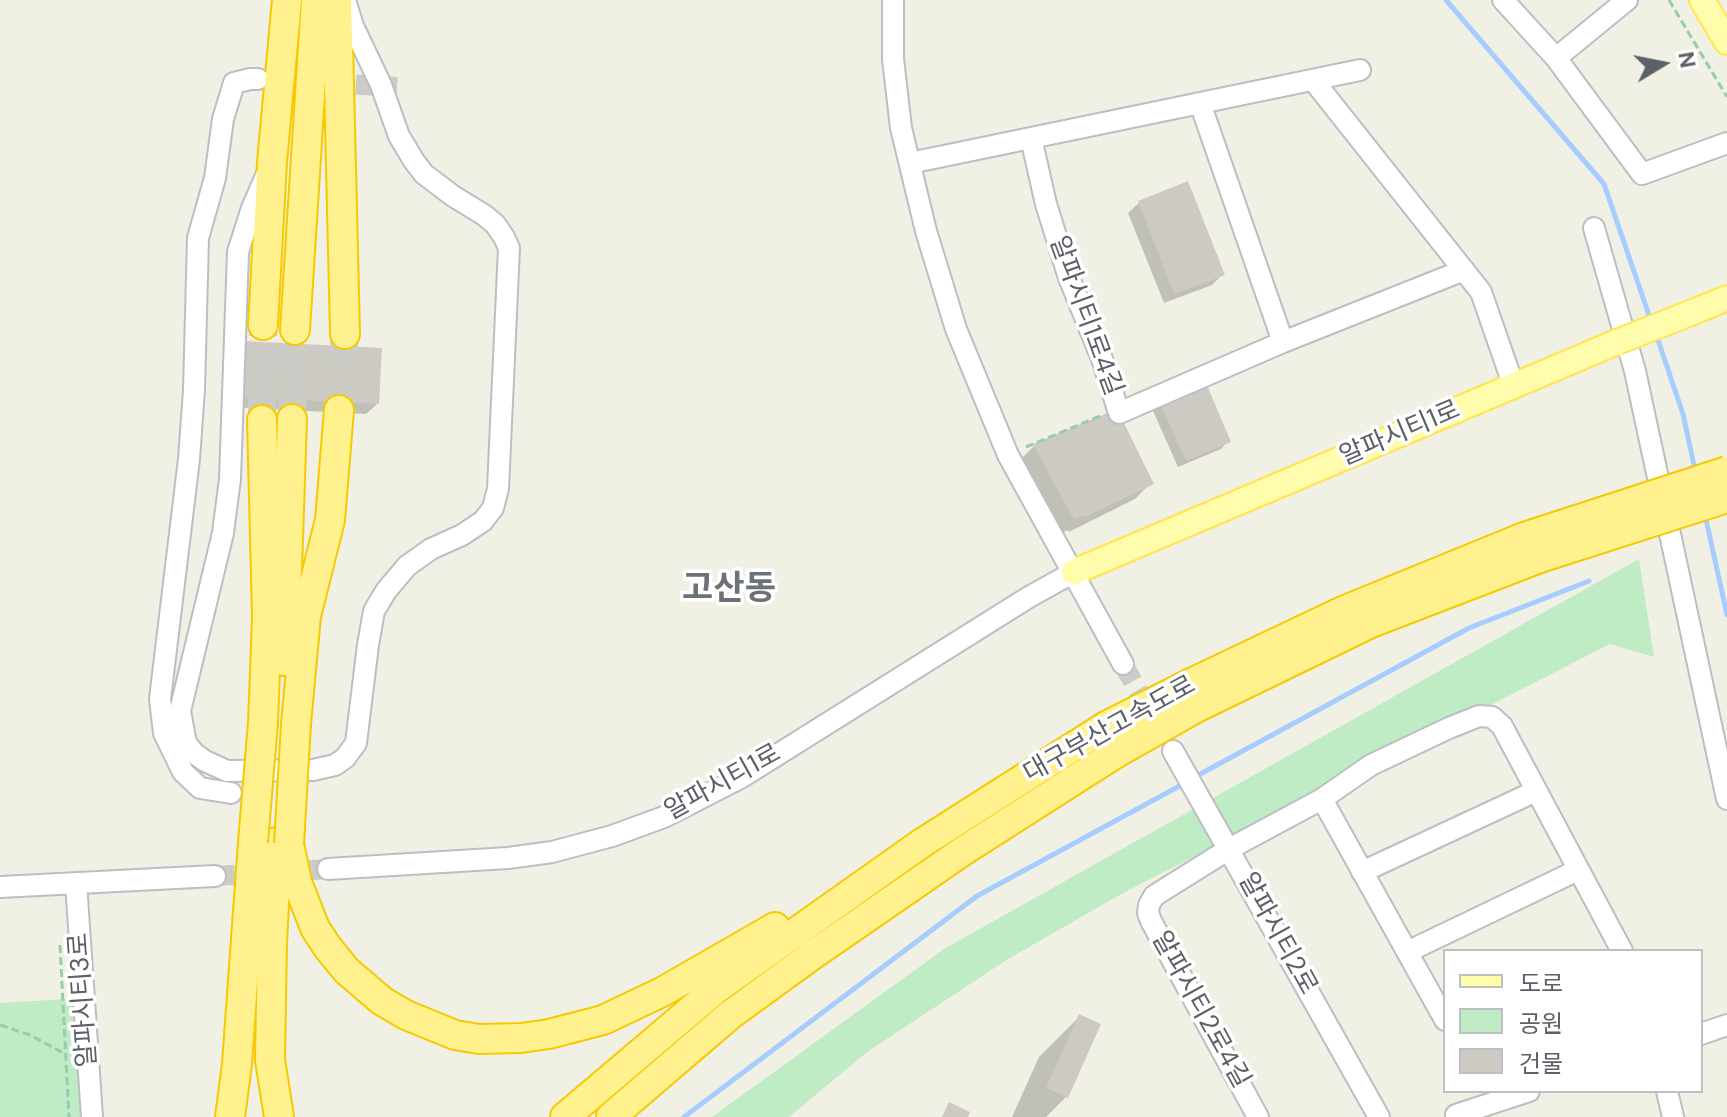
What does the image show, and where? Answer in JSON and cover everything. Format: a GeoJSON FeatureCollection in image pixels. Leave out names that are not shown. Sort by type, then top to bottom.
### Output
{"type":"FeatureCollection","features":[{"type":"Feature","properties":{"kind":"highway"},"geometry":{"type":"LineString","coordinates":[[263,325],[272,162],[287,0]]}},
{"type":"Feature","properties":{"kind":"highway"},"geometry":{"type":"LineString","coordinates":[[295,330],[316,0]]}},
{"type":"Feature","properties":{"kind":"highway"},"geometry":{"type":"LineString","coordinates":[[337,0],[345,334]]}},
{"type":"Feature","properties":{"kind":"highway"},"geometry":{"type":"LineString","coordinates":[[280,723],[330,520],[339,410]]}},
{"type":"Feature","properties":{"kind":"highway"},"geometry":{"type":"LineString","coordinates":[[260,1117],[255,1063],[280,723],[292,419]]}},
{"type":"Feature","properties":{"kind":"highway"},"geometry":{"type":"LineString","coordinates":[[262,420],[267,617],[280,723]]}},
{"type":"Feature","properties":{"kind":"highway","name":"대구부산고속도로"},"geometry":{"type":"LineString","coordinates":[[565,1117],[717,988],[922,843],[1120,719],[1345,610],[1532,547],[1727,471]]}},
{"type":"Feature","properties":{"kind":"highway","name":"대구부산고속도로"},"geometry":{"type":"LineString","coordinates":[[611,1117],[730,1015],[811,956],[963,851],[1118,752],[1196,708],[1532,547],[1727,498]]}},
{"type":"Feature","properties":{"kind":"highway"},"geometry":{"type":"LineString","coordinates":[[270,842],[297,882],[315,928],[347,971],[382,1001],[406,1015],[455,1035],[479,1039],[549,1034],[621,1013],[922,843]]}},
{"type":"Feature","properties":{"kind":"highway"},"geometry":{"type":"LineString","coordinates":[[230,1117],[270,842]]}},
{"type":"Feature","properties":{"kind":"highway"},"geometry":{"type":"LineString","coordinates":[[270,842],[270,1060],[279,1117]]}},
{"type":"Feature","properties":{"kind":"main road"},"geometry":{"type":"LineString","coordinates":[[1702,0],[1727,42]]}},
{"type":"Feature","properties":{"kind":"main road","name":"알파시티1로"},"geometry":{"type":"LineString","coordinates":[[1074,572],[1727,298]]}},
{"type":"Feature","properties":{"kind":"street"},"geometry":{"type":"LineString","coordinates":[[272,162],[252,208],[238,252],[230,479],[223,533],[180,711],[186,743],[205,761],[227,771],[313,770],[335,765],[345,758],[356,743],[374,611],[407,566],[431,549],[483,521],[493,508],[498,489],[509,248],[495,224],[424,174],[414,161],[399,136],[345,0]]}},
{"type":"Feature","properties":{"kind":"street"},"geometry":{"type":"LineString","coordinates":[[893,0],[893,59],[901,128],[926,231],[956,329],[1008,455],[1123,664]]}},
{"type":"Feature","properties":{"kind":"street"},"geometry":{"type":"LineString","coordinates":[[1503,0],[1556,58],[1642,174],[1727,143]]}},
{"type":"Feature","properties":{"kind":"street"},"geometry":{"type":"LineString","coordinates":[[1556,58],[1627,0]]}},
{"type":"Feature","properties":{"kind":"street"},"geometry":{"type":"LineString","coordinates":[[910,163],[1360,70]]}},
{"type":"Feature","properties":{"kind":"street"},"geometry":{"type":"LineString","coordinates":[[231,793],[200,788],[183,772],[164,733],[160,699],[189,459],[198,238],[215,178],[223,119],[234,83],[258,79]]}},
{"type":"Feature","properties":{"kind":"street"},"geometry":{"type":"LineString","coordinates":[[1313,80],[1481,292],[1514,387]]}},
{"type":"Feature","properties":{"kind":"street"},"geometry":{"type":"LineString","coordinates":[[1200,103],[1283,342]]}},
{"type":"Feature","properties":{"kind":"street","name":"알파시티1로4길"},"geometry":{"type":"LineString","coordinates":[[1031,138],[1046,204],[1069,278],[1102,359],[1119,413],[1283,342],[1464,270]]}},
{"type":"Feature","properties":{"kind":"street"},"geometry":{"type":"LineString","coordinates":[[1594,228],[1635,371],[1727,799]]}},
{"type":"Feature","properties":{"kind":"street","name":"알파시티1로"},"geometry":{"type":"LineString","coordinates":[[328,869],[508,858],[552,852],[612,836],[664,817],[742,777],[1074,572]]}},
{"type":"Feature","properties":{"kind":"street","name":"알파시티2로4길"},"geometry":{"type":"LineString","coordinates":[[1258,1117],[1148,913],[1149,905],[1154,896],[1229,849],[1322,799],[1371,765],[1479,716],[1492,717],[1502,726],[1621,949]]}},
{"type":"Feature","properties":{"kind":"street","name":"알파시티2로"},"geometry":{"type":"LineString","coordinates":[[1173,751],[1379,1117]]}},
{"type":"Feature","properties":{"kind":"street"},"geometry":{"type":"LineString","coordinates":[[1362,872],[1536,791]]}},
{"type":"Feature","properties":{"kind":"street"},"geometry":{"type":"LineString","coordinates":[[1322,799],[1443,1016]]}},
{"type":"Feature","properties":{"kind":"street"},"geometry":{"type":"LineString","coordinates":[[1407,952],[1578,870]]}},
{"type":"Feature","properties":{"kind":"street"},"geometry":{"type":"LineString","coordinates":[[0,887],[215,876]]}},
{"type":"Feature","properties":{"kind":"street","name":"알파시티3로"},"geometry":{"type":"LineString","coordinates":[[76,883],[92,1117]]}},
{"type":"Feature","properties":{"kind":"street"},"geometry":{"type":"LineString","coordinates":[[1703,1033],[1727,1025]]}},
{"type":"Feature","properties":{"kind":"street"},"geometry":{"type":"LineString","coordinates":[[1456,1115],[1488,1097],[1515,1093]]}},
{"type":"Feature","properties":{"kind":"street"},"geometry":{"type":"LineString","coordinates":[[1667,1093],[1673,1117]]}},
{"type":"Feature","properties":{"kind":"path"},"geometry":{"type":"LineString","coordinates":[[1669,0],[1727,97]]}},
{"type":"Feature","properties":{"kind":"path"},"geometry":{"type":"LineString","coordinates":[[1008,455],[1117,409],[1119,413]]}},
{"type":"Feature","properties":{"kind":"path"},"geometry":{"type":"LineString","coordinates":[[0,1025],[30,1035],[61,1053],[88,1061]]}},
{"type":"Feature","properties":{"kind":"green space"},"geometry":{"type":"Polygon","coordinates":[[[1639,559],[1654,657],[1610,644],[1123,893],[1008,959],[867,1052],[789,1117],[712,1117],[944,949],[1639,559]]]}},
{"type":"Feature","properties":{"kind":"green space"},"geometry":{"type":"Polygon","coordinates":[[[84,998],[92,1117],[0,1117],[0,1003],[84,998]]]}},
{"type":"Feature","properties":{"kind":"building"},"geometry":{"type":"Polygon","coordinates":[[[1188,181],[1225,275],[1174,294],[1138,201],[1188,181]]]}},
{"type":"Feature","properties":{"kind":"building"},"geometry":{"type":"Polygon","coordinates":[[[244,341],[382,348],[379,404],[241,397],[244,341]]]}},
{"type":"Feature","properties":{"kind":"building"},"geometry":{"type":"Polygon","coordinates":[[[1206,383],[1231,442],[1186,461],[1159,401],[1206,383]]]}},
{"type":"Feature","properties":{"kind":"building"},"geometry":{"type":"Polygon","coordinates":[[[1117,409],[1154,484],[1074,520],[1033,444],[1117,409]]]}},
{"type":"Feature","properties":{"kind":"building"},"geometry":{"type":"Polygon","coordinates":[[[1079,1014],[1101,1024],[1068,1098],[1046,1088],[1079,1014]]]}},
{"type":"Feature","properties":{"kind":"building"},"geometry":{"type":"Polygon","coordinates":[[[949,1102],[970,1112],[968,1117],[942,1117],[949,1102]]]}},
{"type":"Feature","properties":{"kind":"waterway"},"geometry":{"type":"LineString","coordinates":[[1446,0],[1604,184],[1651,321]]}},
{"type":"Feature","properties":{"kind":"waterway"},"geometry":{"type":"LineString","coordinates":[[1656,334],[1683,414],[1695,470]]}},
{"type":"Feature","properties":{"kind":"waterway"},"geometry":{"type":"LineString","coordinates":[[1705,515],[1727,615]]}},
{"type":"Feature","properties":{"kind":"waterway"},"geometry":{"type":"LineString","coordinates":[[1193,778],[1469,628],[1589,581]]}},
{"type":"Feature","properties":{"kind":"waterway"},"geometry":{"type":"LineString","coordinates":[[684,1117],[977,896],[1185,783]]}},
{"type":"Feature","properties":{"kind":"tunnel"},"geometry":{"type":"LineString","coordinates":[[266,79],[397,87]]}},
{"type":"Feature","properties":{"kind":"tunnel"},"geometry":{"type":"LineString","coordinates":[[262,420],[263,325]]}},
{"type":"Feature","properties":{"kind":"tunnel"},"geometry":{"type":"LineString","coordinates":[[292,419],[295,330]]}},
{"type":"Feature","properties":{"kind":"tunnel"},"geometry":{"type":"LineString","coordinates":[[339,410],[345,334]]}},
{"type":"Feature","properties":{"kind":"tunnel"},"geometry":{"type":"LineString","coordinates":[[1123,664],[1152,716]]}},
{"type":"Feature","properties":{"kind":"tunnel"},"geometry":{"type":"LineString","coordinates":[[215,876],[328,869]]}},
{"type":"Feature","properties":{"kind":"district","name":"고산동"},"geometry":{"type":"Point","coordinates":[729,590]}}]}
